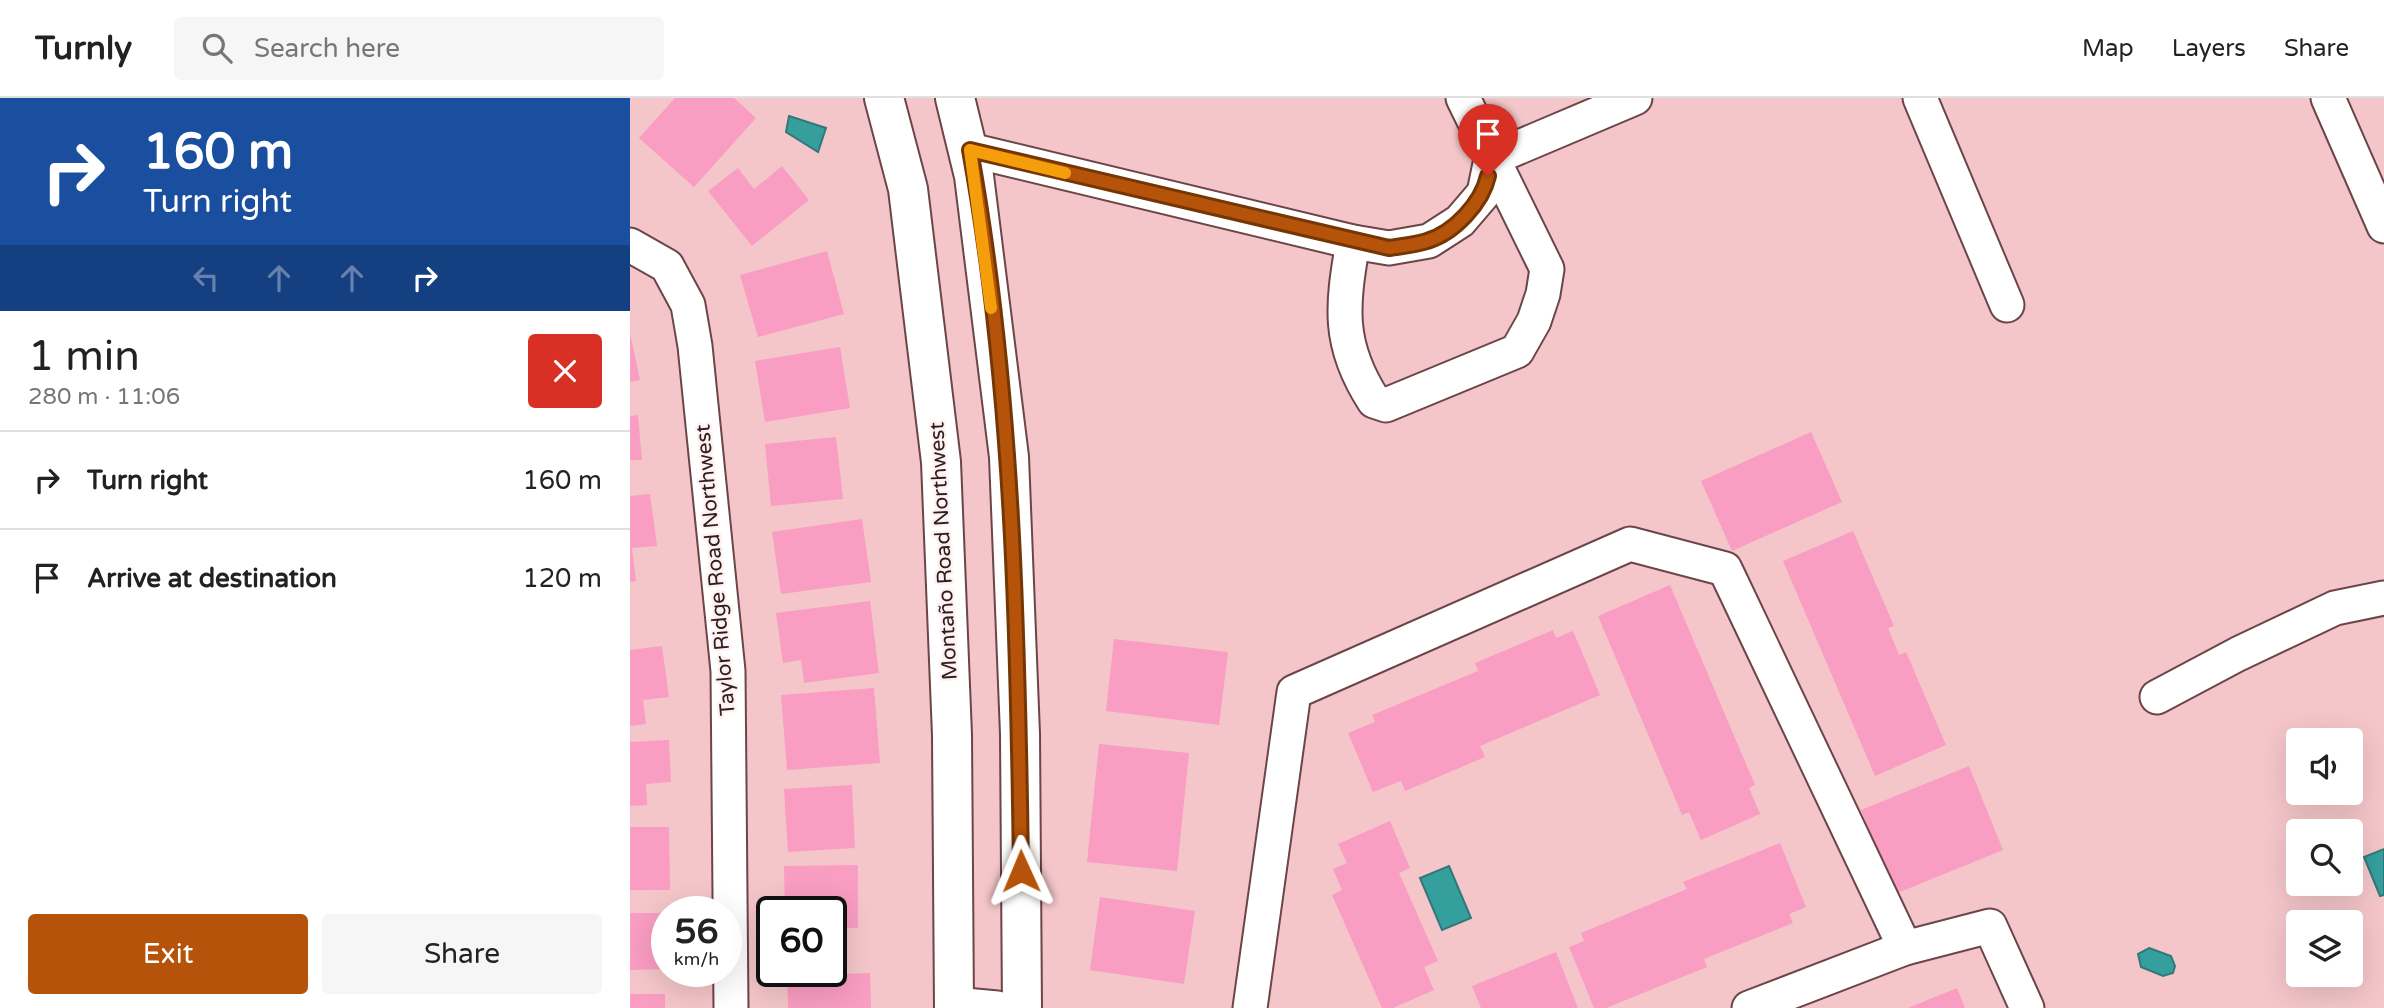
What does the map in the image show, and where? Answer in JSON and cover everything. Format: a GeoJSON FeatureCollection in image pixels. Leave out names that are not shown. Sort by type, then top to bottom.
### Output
{"type":"FeatureCollection","features":[{"type":"Feature","properties":{"kind":"main road","name":"Montaño Road Northwest"},"geometry":{"type":"LineString","coordinates":[[884,98],[908,189],[942,462],[952,735],[954,1006]]}},
{"type":"Feature","properties":{"kind":"main road"},"geometry":{"type":"LineString","coordinates":[[955,98],[970,150],[1009,457],[1020,734],[1022,1008]]}},
{"type":"Feature","properties":{"kind":"street"},"geometry":{"type":"LineString","coordinates":[[1353,242],[1343,302],[1345,330],[1351,354],[1374,401],[1386,405],[1517,351],[1534,321],[1543,294],[1547,269],[1463,98]]}},
{"type":"Feature","properties":{"kind":"street"},"geometry":{"type":"LineString","coordinates":[[1491,159],[1635,98]]}},
{"type":"Feature","properties":{"kind":"street"},"geometry":{"type":"LineString","coordinates":[[1920,98],[2007,305]]}},
{"type":"Feature","properties":{"kind":"street"},"geometry":{"type":"LineString","coordinates":[[2328,98],[2384,226]]}},
{"type":"Feature","properties":{"kind":"street"},"geometry":{"type":"LineString","coordinates":[[970,150],[1353,242],[1389,248],[1429,241],[1460,221],[1484,192],[1491,159]]}},
{"type":"Feature","properties":{"kind":"street","name":"Taylor Ridge Road Northwest"},"geometry":{"type":"LineString","coordinates":[[630,244],[667,267],[688,305],[695,346],[728,671],[731,1008]]}},
{"type":"Feature","properties":{"kind":"street"},"geometry":{"type":"LineString","coordinates":[[1250,1008],[1294,692],[1630,544],[1725,569],[1905,948]]}},
{"type":"Feature","properties":{"kind":"street"},"geometry":{"type":"LineString","coordinates":[[2157,697],[2238,654],[2335,608],[2381,606]]}},
{"type":"Feature","properties":{"kind":"street"},"geometry":{"type":"LineString","coordinates":[[1749,1008],[1905,948],[1990,926],[2027,1008]]}},
{"type":"Feature","properties":{"kind":"street"},"geometry":{"type":"LineString","coordinates":[[954,1006],[997,1008]]}},
{"type":"Feature","properties":{"kind":"water"},"geometry":{"type":"Polygon","coordinates":[[[789,116],[826,128],[818,152],[786,132],[789,116]]]}},
{"type":"Feature","properties":{"kind":"water"},"geometry":{"type":"Polygon","coordinates":[[[2384,849],[2384,895],[2380,896],[2364,857],[2384,849]]]}},
{"type":"Feature","properties":{"kind":"water"},"geometry":{"type":"Polygon","coordinates":[[[1449,866],[1471,918],[1442,930],[1420,878],[1449,866]]]}},
{"type":"Feature","properties":{"kind":"water"},"geometry":{"type":"Polygon","coordinates":[[[2149,948],[2171,956],[2175,966],[2173,973],[2163,976],[2141,967],[2138,954],[2149,948]]]}},
{"type":"Feature","properties":{"kind":"building"},"geometry":{"type":"Polygon","coordinates":[[[675,98],[734,98],[756,118],[694,187],[639,138],[675,98]]]}},
{"type":"Feature","properties":{"kind":"building"},"geometry":{"type":"Polygon","coordinates":[[[782,166],[809,200],[752,246],[708,191],[738,168],[754,189],[782,166]]]}},
{"type":"Feature","properties":{"kind":"building"},"geometry":{"type":"Polygon","coordinates":[[[827,251],[844,314],[758,337],[740,275],[827,251]]]}},
{"type":"Feature","properties":{"kind":"building"},"geometry":{"type":"Polygon","coordinates":[[[630,333],[640,380],[630,382],[630,333]]]}},
{"type":"Feature","properties":{"kind":"building"},"geometry":{"type":"Polygon","coordinates":[[[840,347],[850,408],[765,422],[755,361],[840,347]]]}},
{"type":"Feature","properties":{"kind":"building"},"geometry":{"type":"Polygon","coordinates":[[[638,415],[642,460],[630,460],[630,416],[638,415]]]}},
{"type":"Feature","properties":{"kind":"building"},"geometry":{"type":"Polygon","coordinates":[[[1811,432],[1842,502],[1732,551],[1701,481],[1811,432]]]}},
{"type":"Feature","properties":{"kind":"building"},"geometry":{"type":"Polygon","coordinates":[[[836,437],[843,499],[771,506],[765,444],[836,437]]]}},
{"type":"Feature","properties":{"kind":"building"},"geometry":{"type":"Polygon","coordinates":[[[650,494],[657,546],[632,548],[636,581],[630,582],[630,496],[650,494]]]}},
{"type":"Feature","properties":{"kind":"building"},"geometry":{"type":"Polygon","coordinates":[[[862,519],[871,582],[781,594],[772,532],[862,519]]]}},
{"type":"Feature","properties":{"kind":"building"},"geometry":{"type":"Polygon","coordinates":[[[1853,531],[1894,626],[1888,628],[1899,655],[1906,652],[1946,745],[1875,776],[1783,561],[1853,531]]]}},
{"type":"Feature","properties":{"kind":"building"},"geometry":{"type":"Polygon","coordinates":[[[1670,585],[1755,785],[1749,788],[1760,814],[1701,840],[1689,812],[1682,815],[1598,616],[1670,585]]]}},
{"type":"Feature","properties":{"kind":"building"},"geometry":{"type":"Polygon","coordinates":[[[870,601],[879,673],[804,683],[801,660],[783,663],[776,613],[870,601]]]}},
{"type":"Feature","properties":{"kind":"building"},"geometry":{"type":"Polygon","coordinates":[[[1553,630],[1556,638],[1573,631],[1600,695],[1480,746],[1485,757],[1405,791],[1401,781],[1373,792],[1348,733],[1375,722],[1372,715],[1478,671],[1475,663],[1553,630]]]}},
{"type":"Feature","properties":{"kind":"building"},"geometry":{"type":"Polygon","coordinates":[[[1114,639],[1228,652],[1219,725],[1106,711],[1114,639]]]}},
{"type":"Feature","properties":{"kind":"building"},"geometry":{"type":"Polygon","coordinates":[[[662,646],[669,697],[643,700],[646,724],[630,726],[630,650],[662,646]]]}},
{"type":"Feature","properties":{"kind":"building"},"geometry":{"type":"Polygon","coordinates":[[[874,688],[880,763],[787,770],[781,695],[874,688]]]}},
{"type":"Feature","properties":{"kind":"building"},"geometry":{"type":"Polygon","coordinates":[[[669,740],[671,782],[646,784],[647,805],[630,806],[630,742],[669,740]]]}},
{"type":"Feature","properties":{"kind":"building"},"geometry":{"type":"Polygon","coordinates":[[[1099,744],[1189,753],[1177,871],[1087,862],[1099,744]]]}},
{"type":"Feature","properties":{"kind":"building"},"geometry":{"type":"Polygon","coordinates":[[[1969,766],[2003,850],[1895,894],[1861,810],[1969,766]]]}},
{"type":"Feature","properties":{"kind":"building"},"geometry":{"type":"Polygon","coordinates":[[[852,785],[855,848],[788,852],[784,789],[852,785]]]}},
{"type":"Feature","properties":{"kind":"building"},"geometry":{"type":"Polygon","coordinates":[[[1390,821],[1410,868],[1399,873],[1438,961],[1424,967],[1434,990],[1393,1008],[1382,1008],[1332,895],[1342,890],[1333,869],[1347,863],[1338,844],[1390,821]]]}},
{"type":"Feature","properties":{"kind":"building"},"geometry":{"type":"Polygon","coordinates":[[[630,827],[669,827],[670,890],[630,890],[630,827]]]}},
{"type":"Feature","properties":{"kind":"building"},"geometry":{"type":"Polygon","coordinates":[[[1780,843],[1806,907],[1789,914],[1793,923],[1704,959],[1707,967],[1606,1008],[1594,1008],[1569,947],[1584,941],[1581,933],[1687,889],[1683,882],[1780,843]]]}},
{"type":"Feature","properties":{"kind":"building"},"geometry":{"type":"Polygon","coordinates":[[[858,865],[858,928],[847,928],[847,896],[785,896],[784,866],[858,865]]]}},
{"type":"Feature","properties":{"kind":"building"},"geometry":{"type":"Polygon","coordinates":[[[1100,897],[1195,911],[1184,984],[1090,970],[1100,897]]]}},
{"type":"Feature","properties":{"kind":"building"},"geometry":{"type":"Polygon","coordinates":[[[630,913],[651,913],[651,969],[630,970],[630,913]]]}},
{"type":"Feature","properties":{"kind":"building"},"geometry":{"type":"Polygon","coordinates":[[[1556,952],[1578,1008],[1481,1008],[1472,986],[1556,952]]]}},
{"type":"Feature","properties":{"kind":"building"},"geometry":{"type":"Polygon","coordinates":[[[870,973],[871,1008],[788,1008],[787,987],[847,987],[847,974],[870,973]]]}},
{"type":"Feature","properties":{"kind":"building"},"geometry":{"type":"Polygon","coordinates":[[[1957,988],[1965,1008],[1908,1008],[1957,988]]]}},
{"type":"Feature","properties":{"kind":"building"},"geometry":{"type":"Polygon","coordinates":[[[630,994],[665,994],[665,1008],[630,1008],[630,994]]]}},
{"type":"Feature","properties":{"kind":"slow traffic"},"geometry":{"type":"LineString","coordinates":[[991,308],[970,150],[1065,173]]}},
{"type":"Feature","properties":{"kind":"route"},"geometry":{"type":"LineString","coordinates":[[1021,871],[1020,734],[1009,457],[970,150],[1353,242],[1389,248],[1429,241],[1460,221],[1484,192],[1488,176]]}}]}
